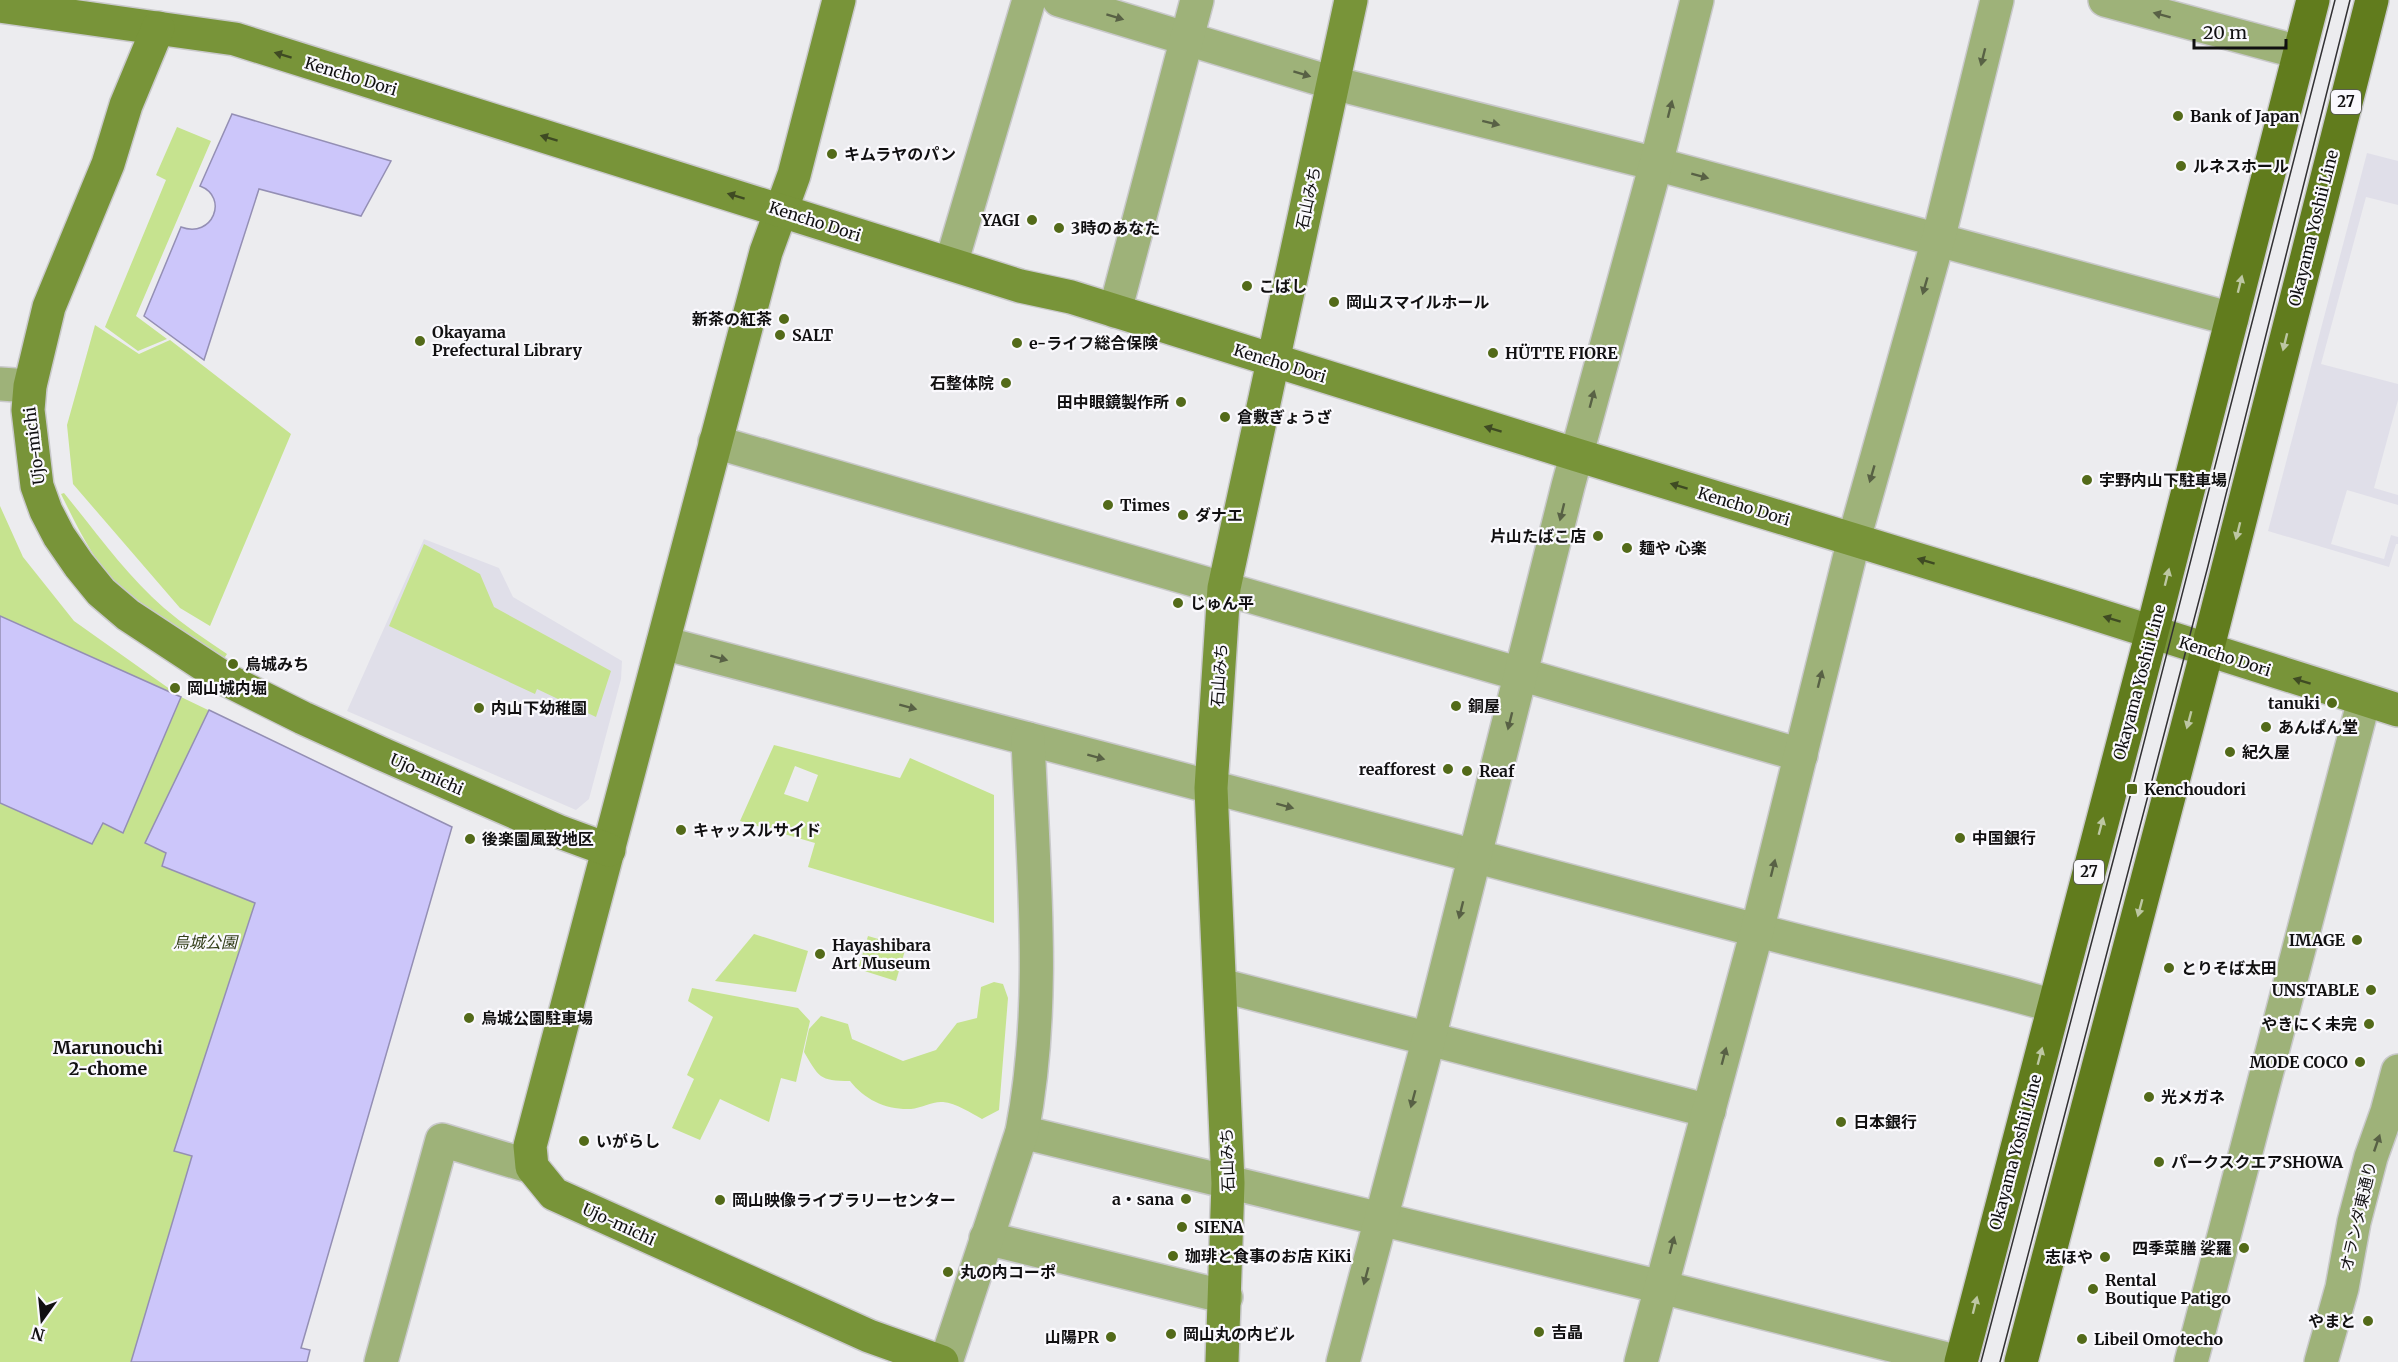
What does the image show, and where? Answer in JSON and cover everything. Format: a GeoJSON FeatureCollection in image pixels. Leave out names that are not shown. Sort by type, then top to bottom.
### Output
{"type":"FeatureCollection","features":[{"type":"Feature","properties":{"kind":"main road","name":"Okayama Yoshii Line"},"geometry":{"type":"LineString","coordinates":[[1960,1362],[2152,632],[2313,0]]}},
{"type":"Feature","properties":{"kind":"main road","name":"Okayama Yoshii Line"},"geometry":{"type":"LineString","coordinates":[[2021,1362],[2207,651],[2372,0]]}},
{"type":"Feature","properties":{"kind":"street"},"geometry":{"type":"LineString","coordinates":[[381,1362],[442,1140],[532,1167],[530,1146],[715,442],[766,252],[794,174],[839,0]]}},
{"type":"Feature","properties":{"kind":"street"},"geometry":{"type":"LineString","coordinates":[[951,264],[1029,0]]}},
{"type":"Feature","properties":{"kind":"street"},"geometry":{"type":"LineString","coordinates":[[1059,0],[1333,83],[1656,164],[2232,319]]}},
{"type":"Feature","properties":{"kind":"street"},"geometry":{"type":"LineString","coordinates":[[1115,311],[1197,0]]}},
{"type":"Feature","properties":{"kind":"street","name":"石山みち"},"geometry":{"type":"LineString","coordinates":[[1222,1362],[1226,1297],[1228,1183],[1211,788],[1224,588],[1351,0]]}},
{"type":"Feature","properties":{"kind":"street"},"geometry":{"type":"LineString","coordinates":[[1343,1362],[1697,0]]}},
{"type":"Feature","properties":{"kind":"street"},"geometry":{"type":"LineString","coordinates":[[1641,1362],[1757,931],[1854,539],[1938,240],[1997,0]]}},
{"type":"Feature","properties":{"kind":"street"},"geometry":{"type":"LineString","coordinates":[[2105,0],[2299,52]]}},
{"type":"Feature","properties":{"kind":"street","name":"Kencho Dori"},"geometry":{"type":"LineString","coordinates":[[0,6],[235,39],[1020,286],[1071,297],[2398,710]]}},
{"type":"Feature","properties":{"kind":"street","name":"Ujo-michi"},"geometry":{"type":"LineString","coordinates":[[158,28],[126,105],[108,164],[15,385],[28,410],[37,486],[46,511],[59,536],[101,592],[128,615],[228,680],[280,707],[560,832],[609,850]]}},
{"type":"Feature","properties":{"kind":"street"},"geometry":{"type":"LineString","coordinates":[[715,442],[1801,756]]}},
{"type":"Feature","properties":{"kind":"street"},"geometry":{"type":"LineString","coordinates":[[663,643],[1757,931],[2054,1006]]}},
{"type":"Feature","properties":{"kind":"street"},"geometry":{"type":"LineString","coordinates":[[2191,1362],[2364,700]]}},
{"type":"Feature","properties":{"kind":"street"},"geometry":{"type":"LineString","coordinates":[[944,1362],[1022,1132],[1029,1096],[1037,971],[1028,739]]}},
{"type":"Feature","properties":{"kind":"street"},"geometry":{"type":"LineString","coordinates":[[1220,985],[1709,1112]]}},
{"type":"Feature","properties":{"kind":"street","name":"オランダ東通り"},"geometry":{"type":"LineString","coordinates":[[2321,1362],[2342,1288],[2354,1222],[2398,1071]]}},
{"type":"Feature","properties":{"kind":"street"},"geometry":{"type":"LineString","coordinates":[[1022,1132],[1960,1362]]}},
{"type":"Feature","properties":{"kind":"street","name":"Ujo-michi"},"geometry":{"type":"LineString","coordinates":[[532,1167],[554,1194],[869,1336],[944,1362]]}},
{"type":"Feature","properties":{"kind":"street"},"geometry":{"type":"LineString","coordinates":[[986,1238],[1226,1297]]}},
{"type":"Feature","properties":{"kind":"shaded area"},"geometry":{"type":"Polygon","coordinates":[[[232,114],[391,161],[361,216],[259,189],[204,360],[144,316],[181,227],[192,229],[202,227],[213,215],[214,199],[209,191],[200,186],[232,114]]]}},
{"type":"Feature","properties":{"kind":"shaded area"},"geometry":{"type":"Polygon","coordinates":[[[2367,153],[2398,161],[2398,205],[2366,197],[2321,364],[2398,384],[2398,400],[2374,488],[2398,495],[2398,505],[2347,490],[2331,544],[2384,559],[2391,535],[2398,537],[2398,544],[2396,544],[2389,567],[2268,531],[2367,153]]]}},
{"type":"Feature","properties":{"kind":"shaded area"},"geometry":{"type":"Polygon","coordinates":[[[424,539],[499,568],[513,597],[622,661],[621,679],[589,799],[576,810],[347,711],[424,539]]]}},
{"type":"Feature","properties":{"kind":"shaded area"},"geometry":{"type":"Polygon","coordinates":[[[0,616],[181,697],[123,833],[103,823],[92,844],[0,803],[0,616]]]}},
{"type":"Feature","properties":{"kind":"shaded area"},"geometry":{"type":"Polygon","coordinates":[[[209,710],[452,827],[301,1348],[310,1350],[307,1362],[131,1362],[192,1156],[174,1151],[255,903],[162,866],[166,853],[145,843],[209,710]]]}},
{"type":"Feature","properties":{"kind":"green space"},"geometry":{"type":"Polygon","coordinates":[[[177,127],[211,141],[136,316],[167,339],[138,351],[105,327],[166,180],[156,175],[177,127]]]}},
{"type":"Feature","properties":{"kind":"green space"},"geometry":{"type":"Polygon","coordinates":[[[95,325],[139,354],[170,340],[291,434],[210,626],[180,608],[73,484],[67,425],[95,325]]]}},
{"type":"Feature","properties":{"kind":"green space"},"geometry":{"type":"Polygon","coordinates":[[[64,493],[137,582],[172,614],[227,654],[223,660],[157,617],[120,588],[102,567],[87,544],[61,494],[64,493]]]}},
{"type":"Feature","properties":{"kind":"green space","name":"烏城公園"},"geometry":{"type":"Polygon","coordinates":[[[0,506],[23,557],[74,621],[181,697],[452,827],[301,1348],[310,1350],[307,1362],[0,1362],[0,506]]]}},
{"type":"Feature","properties":{"kind":"green space"},"geometry":{"type":"Polygon","coordinates":[[[424,544],[480,574],[494,607],[611,671],[596,717],[537,689],[535,694],[389,626],[424,544]]]}},
{"type":"Feature","properties":{"kind":"green space"},"geometry":{"type":"Polygon","coordinates":[[[774,745],[900,778],[910,758],[994,795],[994,923],[808,867],[815,843],[740,821],[774,745]],[[795,766],[784,794],[808,802],[818,775],[795,766]]]}},
{"type":"Feature","properties":{"kind":"green space"},"geometry":{"type":"Polygon","coordinates":[[[754,934],[808,951],[796,992],[715,981],[754,934]]]}},
{"type":"Feature","properties":{"kind":"green space"},"geometry":{"type":"Polygon","coordinates":[[[868,936],[906,947],[896,981],[858,969],[868,936]]]}},
{"type":"Feature","properties":{"kind":"green space"},"geometry":{"type":"Polygon","coordinates":[[[994,982],[1003,984],[1008,998],[999,1110],[982,1119],[958,1106],[943,1102],[911,1109],[893,1108],[877,1103],[862,1094],[850,1081],[832,1080],[821,1076],[804,1052],[809,1029],[821,1016],[848,1024],[852,1039],[903,1061],[936,1050],[957,1023],[977,1018],[981,987],[994,982]]]}},
{"type":"Feature","properties":{"kind":"green space"},"geometry":{"type":"Polygon","coordinates":[[[692,988],[798,1008],[810,1021],[796,1082],[781,1078],[769,1122],[720,1099],[700,1140],[672,1128],[694,1079],[687,1075],[713,1017],[688,1001],[692,988]]]}},
{"type":"Feature","properties":{"kind":"tram line"},"geometry":{"type":"LineString","coordinates":[[1981,1362],[2132,789],[2335,0]]}},
{"type":"Feature","properties":{"kind":"tram line"},"geometry":{"type":"LineString","coordinates":[[2000,1362],[2208,566],[2350,0]]}},
{"type":"Feature","properties":{"kind":"place","name":"Bank of Japan"},"geometry":{"type":"Point","coordinates":[2178,116]}},
{"type":"Feature","properties":{"kind":"place","name":"キムラヤのパン"},"geometry":{"type":"Point","coordinates":[832,154]}},
{"type":"Feature","properties":{"kind":"place","name":"ルネスホール"},"geometry":{"type":"Point","coordinates":[2181,166]}},
{"type":"Feature","properties":{"kind":"place","name":"YAGI"},"geometry":{"type":"Point","coordinates":[1032,220]}},
{"type":"Feature","properties":{"kind":"place","name":"3時のあなた"},"geometry":{"type":"Point","coordinates":[1059,228]}},
{"type":"Feature","properties":{"kind":"place","name":"こばし"},"geometry":{"type":"Point","coordinates":[1247,286]}},
{"type":"Feature","properties":{"kind":"place","name":"岡山スマイルホール"},"geometry":{"type":"Point","coordinates":[1334,302]}},
{"type":"Feature","properties":{"kind":"place","name":"新茶の紅茶"},"geometry":{"type":"Point","coordinates":[784,319]}},
{"type":"Feature","properties":{"kind":"place","name":"SALT"},"geometry":{"type":"Point","coordinates":[780,335]}},
{"type":"Feature","properties":{"kind":"place","name":"Okayama Prefectural Library"},"geometry":{"type":"Point","coordinates":[420,341]}},
{"type":"Feature","properties":{"kind":"place","name":"e-ライフ総合保険"},"geometry":{"type":"Point","coordinates":[1017,343]}},
{"type":"Feature","properties":{"kind":"place","name":"HÜTTE FIORE"},"geometry":{"type":"Point","coordinates":[1493,353]}},
{"type":"Feature","properties":{"kind":"place","name":"石整体院"},"geometry":{"type":"Point","coordinates":[1006,383]}},
{"type":"Feature","properties":{"kind":"place","name":"田中眼鏡製作所"},"geometry":{"type":"Point","coordinates":[1181,402]}},
{"type":"Feature","properties":{"kind":"place","name":"倉敷ぎょうざ"},"geometry":{"type":"Point","coordinates":[1225,417]}},
{"type":"Feature","properties":{"kind":"place","name":"宇野内山下駐車場"},"geometry":{"type":"Point","coordinates":[2087,480]}},
{"type":"Feature","properties":{"kind":"place","name":"Times"},"geometry":{"type":"Point","coordinates":[1108,505]}},
{"type":"Feature","properties":{"kind":"place","name":"ダナエ"},"geometry":{"type":"Point","coordinates":[1183,515]}},
{"type":"Feature","properties":{"kind":"place","name":"片山たばこ店"},"geometry":{"type":"Point","coordinates":[1598,536]}},
{"type":"Feature","properties":{"kind":"place","name":"麺や 心楽"},"geometry":{"type":"Point","coordinates":[1627,548]}},
{"type":"Feature","properties":{"kind":"place","name":"じゅん平"},"geometry":{"type":"Point","coordinates":[1178,603]}},
{"type":"Feature","properties":{"kind":"place","name":"烏城みち"},"geometry":{"type":"Point","coordinates":[233,664]}},
{"type":"Feature","properties":{"kind":"place","name":"岡山城内堀"},"geometry":{"type":"Point","coordinates":[175,688]}},
{"type":"Feature","properties":{"kind":"place","name":"tanuki"},"geometry":{"type":"Point","coordinates":[2332,703]}},
{"type":"Feature","properties":{"kind":"place","name":"銅屋"},"geometry":{"type":"Point","coordinates":[1456,706]}},
{"type":"Feature","properties":{"kind":"place","name":"内山下幼稚園"},"geometry":{"type":"Point","coordinates":[479,708]}},
{"type":"Feature","properties":{"kind":"place","name":"あんぱん堂"},"geometry":{"type":"Point","coordinates":[2266,727]}},
{"type":"Feature","properties":{"kind":"place","name":"紀久屋"},"geometry":{"type":"Point","coordinates":[2230,752]}},
{"type":"Feature","properties":{"kind":"place","name":"reafforest"},"geometry":{"type":"Point","coordinates":[1448,769]}},
{"type":"Feature","properties":{"kind":"place","name":"Reaf"},"geometry":{"type":"Point","coordinates":[1467,771]}},
{"type":"Feature","properties":{"kind":"place","name":"Kenchoudori"},"geometry":{"type":"Point","coordinates":[2132,789]}},
{"type":"Feature","properties":{"kind":"place","name":"キャッスルサイド"},"geometry":{"type":"Point","coordinates":[681,830]}},
{"type":"Feature","properties":{"kind":"place","name":"中国銀行"},"geometry":{"type":"Point","coordinates":[1960,838]}},
{"type":"Feature","properties":{"kind":"place","name":"後楽園風致地区"},"geometry":{"type":"Point","coordinates":[470,839]}},
{"type":"Feature","properties":{"kind":"place","name":"IMAGE"},"geometry":{"type":"Point","coordinates":[2357,940]}},
{"type":"Feature","properties":{"kind":"place","name":"Hayashibara Art Museum"},"geometry":{"type":"Point","coordinates":[820,954]}},
{"type":"Feature","properties":{"kind":"place","name":"とりそば太田"},"geometry":{"type":"Point","coordinates":[2169,968]}},
{"type":"Feature","properties":{"kind":"place","name":"UNSTABLE"},"geometry":{"type":"Point","coordinates":[2371,990]}},
{"type":"Feature","properties":{"kind":"place","name":"烏城公園駐車場"},"geometry":{"type":"Point","coordinates":[469,1018]}},
{"type":"Feature","properties":{"kind":"place","name":"やきにく未完"},"geometry":{"type":"Point","coordinates":[2369,1024]}},
{"type":"Feature","properties":{"kind":"place","name":"MODE COCO"},"geometry":{"type":"Point","coordinates":[2360,1062]}},
{"type":"Feature","properties":{"kind":"place","name":"光メガネ"},"geometry":{"type":"Point","coordinates":[2149,1097]}},
{"type":"Feature","properties":{"kind":"place","name":"日本銀行"},"geometry":{"type":"Point","coordinates":[1841,1122]}},
{"type":"Feature","properties":{"kind":"place","name":"いがらし"},"geometry":{"type":"Point","coordinates":[584,1141]}},
{"type":"Feature","properties":{"kind":"place","name":"パークスクエアSHOWA"},"geometry":{"type":"Point","coordinates":[2159,1162]}},
{"type":"Feature","properties":{"kind":"place","name":"a・sana"},"geometry":{"type":"Point","coordinates":[1186,1199]}},
{"type":"Feature","properties":{"kind":"place","name":"岡山映像ライブラリーセンター"},"geometry":{"type":"Point","coordinates":[720,1200]}},
{"type":"Feature","properties":{"kind":"place","name":"SIENA"},"geometry":{"type":"Point","coordinates":[1182,1227]}},
{"type":"Feature","properties":{"kind":"place","name":"四季菜膳 娑羅"},"geometry":{"type":"Point","coordinates":[2244,1248]}},
{"type":"Feature","properties":{"kind":"place","name":"珈琲と食事のお店 KiKi"},"geometry":{"type":"Point","coordinates":[1173,1256]}},
{"type":"Feature","properties":{"kind":"place","name":"志ほや"},"geometry":{"type":"Point","coordinates":[2105,1257]}},
{"type":"Feature","properties":{"kind":"place","name":"丸の内コーポ"},"geometry":{"type":"Point","coordinates":[948,1272]}},
{"type":"Feature","properties":{"kind":"place","name":"Rental Boutique Patigo"},"geometry":{"type":"Point","coordinates":[2093,1289]}},
{"type":"Feature","properties":{"kind":"place","name":"やまと"},"geometry":{"type":"Point","coordinates":[2368,1321]}},
{"type":"Feature","properties":{"kind":"place","name":"吉晶"},"geometry":{"type":"Point","coordinates":[1539,1332]}},
{"type":"Feature","properties":{"kind":"place","name":"岡山丸の内ビル"},"geometry":{"type":"Point","coordinates":[1171,1334]}},
{"type":"Feature","properties":{"kind":"place","name":"山陽PR"},"geometry":{"type":"Point","coordinates":[1111,1337]}},
{"type":"Feature","properties":{"kind":"place","name":"Libeil Omotecho"},"geometry":{"type":"Point","coordinates":[2082,1339]}},
{"type":"Feature","properties":{"kind":"district","name":"Marunouchi 2-chome"},"geometry":{"type":"Point","coordinates":[108,1058]}}]}
